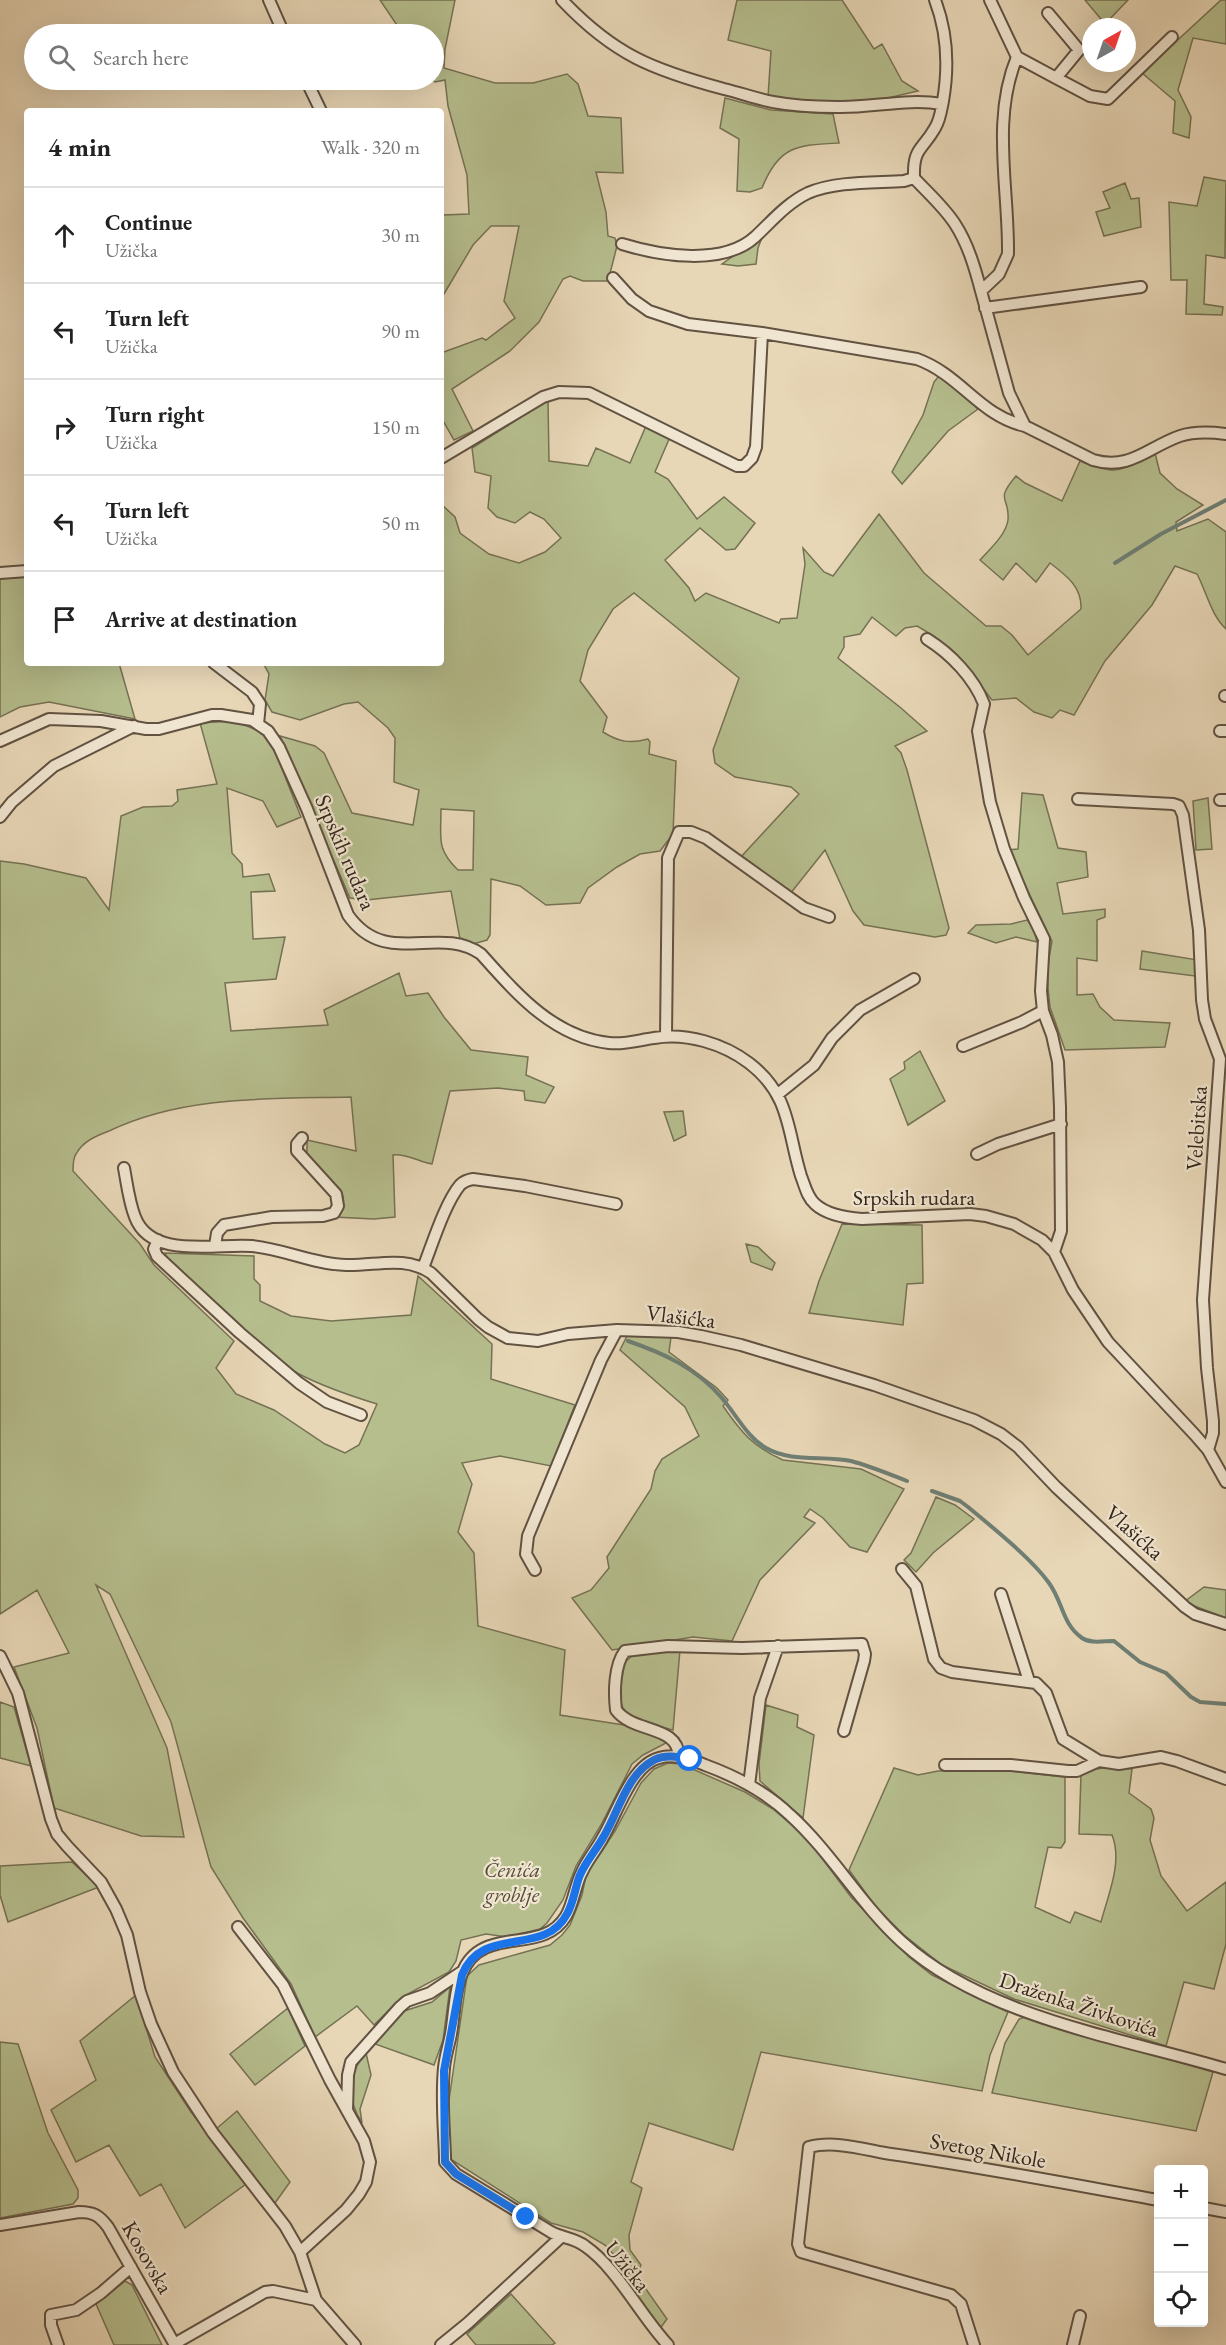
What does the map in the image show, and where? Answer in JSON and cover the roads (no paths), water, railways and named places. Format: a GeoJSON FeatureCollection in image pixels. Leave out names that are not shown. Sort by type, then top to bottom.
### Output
{"type":"FeatureCollection","features":[{"type":"Feature","properties":{"kind":"street"},"geometry":{"type":"LineString","coordinates":[[269,0],[280,24]]}},
{"type":"Feature","properties":{"kind":"street"},"geometry":{"type":"LineString","coordinates":[[562,0],[591,29],[612,44],[640,60],[683,78],[772,102],[805,106],[840,107],[917,101],[942,104]]}},
{"type":"Feature","properties":{"kind":"street"},"geometry":{"type":"LineString","coordinates":[[935,0],[945,32],[948,62],[940,117],[935,129],[913,160],[914,178],[958,229],[970,255],[1009,393],[1025,426]]}},
{"type":"Feature","properties":{"kind":"street"},"geometry":{"type":"LineString","coordinates":[[990,0],[1017,57],[1090,96],[1108,99],[1172,37]]}},
{"type":"Feature","properties":{"kind":"street"},"geometry":{"type":"LineString","coordinates":[[1048,13],[1079,50],[1056,78]]}},
{"type":"Feature","properties":{"kind":"street"},"geometry":{"type":"LineString","coordinates":[[981,291],[999,274],[1008,254],[1004,115],[1006,88],[1017,57]]}},
{"type":"Feature","properties":{"kind":"street"},"geometry":{"type":"LineString","coordinates":[[311,90],[320,108]]}},
{"type":"Feature","properties":{"kind":"street"},"geometry":{"type":"LineString","coordinates":[[622,244],[670,254],[723,254],[738,249],[754,238],[786,207],[810,192],[837,186],[904,181],[914,178]]}},
{"type":"Feature","properties":{"kind":"street"},"geometry":{"type":"LineString","coordinates":[[613,278],[632,299],[649,311],[688,324],[762,333],[917,359],[936,367],[998,417],[1025,426],[1093,460],[1113,464],[1129,461],[1167,441],[1188,434],[1226,434]]}},
{"type":"Feature","properties":{"kind":"street"},"geometry":{"type":"LineString","coordinates":[[985,308],[1141,287]]}},
{"type":"Feature","properties":{"kind":"street"},"geometry":{"type":"LineString","coordinates":[[444,456],[543,397],[560,392],[576,391],[603,399],[737,466],[744,466],[752,458],[756,447],[762,333]]}},
{"type":"Feature","properties":{"kind":"street"},"geometry":{"type":"LineString","coordinates":[[0,573],[24,571]]}},
{"type":"Feature","properties":{"kind":"street"},"geometry":{"type":"LineString","coordinates":[[927,639],[950,656],[975,687],[984,704],[978,731],[990,802],[1004,849],[1044,939],[1041,991],[1043,1011],[1052,1035],[1058,1062],[1061,1124],[1061,1231],[1054,1252]]}},
{"type":"Feature","properties":{"kind":"street"},"geometry":{"type":"LineString","coordinates":[[0,741],[49,719],[101,721],[159,729],[221,714],[252,720],[258,724],[260,704],[252,692],[218,666]]}},
{"type":"Feature","properties":{"kind":"street","name":"Srpskih rudara"},"geometry":{"type":"LineString","coordinates":[[258,724],[268,731],[279,747],[307,809],[348,915],[356,926],[375,939],[387,943],[456,944],[473,949],[481,954],[521,999],[539,1013],[584,1038],[617,1044],[666,1036],[713,1043],[729,1050],[750,1064],[778,1094],[791,1130],[808,1196],[821,1209],[846,1218],[872,1220],[970,1214],[1014,1224],[1031,1233],[1054,1252],[1073,1290],[1108,1342],[1208,1450],[1226,1482]]}},
{"type":"Feature","properties":{"kind":"street"},"geometry":{"type":"LineString","coordinates":[[0,817],[12,802],[54,765],[134,726]]}},
{"type":"Feature","properties":{"kind":"street","name":"Velebitska"},"geometry":{"type":"LineString","coordinates":[[1078,799],[1173,804],[1179,806],[1183,815],[1199,930],[1202,1000],[1205,1019],[1221,1059],[1203,1300],[1213,1420],[1213,1433],[1208,1450]]}},
{"type":"Feature","properties":{"kind":"street"},"geometry":{"type":"LineString","coordinates":[[666,1036],[668,858],[680,832],[691,832],[706,838],[804,908],[829,917]]}},
{"type":"Feature","properties":{"kind":"street"},"geometry":{"type":"LineString","coordinates":[[778,1094],[814,1065],[832,1038],[860,1010],[914,979]]}},
{"type":"Feature","properties":{"kind":"street"},"geometry":{"type":"LineString","coordinates":[[963,1046],[1043,1011]]}},
{"type":"Feature","properties":{"kind":"street"},"geometry":{"type":"LineString","coordinates":[[977,1154],[998,1144],[1061,1124]]}},
{"type":"Feature","properties":{"kind":"street"},"geometry":{"type":"LineString","coordinates":[[215,1246],[217,1233],[224,1225],[272,1217],[323,1216],[336,1210],[338,1206],[336,1194],[297,1151],[297,1144],[302,1138]]}},
{"type":"Feature","properties":{"kind":"street","name":"Vlašićka"},"geometry":{"type":"LineString","coordinates":[[124,1168],[135,1220],[149,1234],[176,1246],[254,1246],[323,1263],[348,1265],[398,1262],[423,1268],[488,1327],[508,1338],[538,1341],[568,1334],[616,1330],[678,1332],[741,1345],[874,1385],[986,1425],[1018,1447],[1056,1487],[1185,1608],[1195,1614],[1226,1624]]}},
{"type":"Feature","properties":{"kind":"street"},"geometry":{"type":"LineString","coordinates":[[423,1268],[450,1203],[458,1187],[467,1180],[525,1186],[616,1204]]}},
{"type":"Feature","properties":{"kind":"street"},"geometry":{"type":"LineString","coordinates":[[158,1239],[154,1249],[157,1256],[261,1352],[327,1402],[361,1415]]}},
{"type":"Feature","properties":{"kind":"street"},"geometry":{"type":"LineString","coordinates":[[535,1570],[526,1554],[528,1536],[601,1360],[616,1330]]}},
{"type":"Feature","properties":{"kind":"street"},"geometry":{"type":"LineString","coordinates":[[902,1569],[916,1586],[936,1664],[952,1672],[1036,1683],[1046,1693],[1063,1739],[1099,1761],[1119,1764],[1161,1757],[1226,1779]]}},
{"type":"Feature","properties":{"kind":"street"},"geometry":{"type":"LineString","coordinates":[[1000,1594],[1029,1681]]}},
{"type":"Feature","properties":{"kind":"street"},"geometry":{"type":"LineString","coordinates":[[679,1757],[678,1748],[672,1737],[629,1722],[616,1710],[615,1698],[620,1661],[625,1651],[668,1646],[857,1643],[865,1648],[864,1661],[844,1731]]}},
{"type":"Feature","properties":{"kind":"street"},"geometry":{"type":"LineString","coordinates":[[347,2110],[348,2075],[356,2055],[407,2001],[430,1993],[463,1971],[471,1958],[490,1946],[536,1938],[557,1927],[569,1912],[580,1874],[605,1835],[636,1776],[654,1760],[660,1757],[679,1757],[716,1769],[748,1785],[760,1698],[778,1646]]}},
{"type":"Feature","properties":{"kind":"street"},"geometry":{"type":"LineString","coordinates":[[0,1656],[18,1693],[57,1834],[100,1881],[116,1909],[127,1935],[140,1992],[151,2024],[173,2072],[213,2133],[285,2226],[300,2252],[316,2300],[355,2345]]}},
{"type":"Feature","properties":{"kind":"street"},"geometry":{"type":"LineString","coordinates":[[945,1765],[1011,1765],[1077,1771],[1099,1761]]}},
{"type":"Feature","properties":{"kind":"street","name":"Draženka Živkovića"},"geometry":{"type":"LineString","coordinates":[[748,1785],[773,1801],[801,1825],[878,1918],[903,1943],[944,1974],[987,1995],[1034,2013],[1091,2032],[1226,2069]]}},
{"type":"Feature","properties":{"kind":"street"},"geometry":{"type":"LineString","coordinates":[[238,1927],[282,1985],[364,2141],[370,2162],[366,2182],[359,2194],[346,2210],[300,2252]]}},
{"type":"Feature","properties":{"kind":"street","name":"Užička"},"geometry":{"type":"LineString","coordinates":[[463,1971],[457,1992],[444,2071],[445,2162],[456,2174],[561,2237],[577,2241],[594,2253],[618,2281],[647,2322],[668,2345]]}},
{"type":"Feature","properties":{"kind":"street","name":"Svetog Nikole"},"geometry":{"type":"LineString","coordinates":[[974,2345],[961,2304],[951,2295],[801,2252],[798,2244],[810,2147],[838,2146],[918,2158],[1154,2199]]}},
{"type":"Feature","properties":{"kind":"street"},"geometry":{"type":"LineString","coordinates":[[1208,2209],[1226,2212]]}},
{"type":"Feature","properties":{"kind":"street","name":"Kosovska"},"geometry":{"type":"LineString","coordinates":[[0,2225],[79,2212],[94,2213],[108,2227],[174,2344]]}},
{"type":"Feature","properties":{"kind":"street"},"geometry":{"type":"LineString","coordinates":[[441,2345],[561,2237]]}},
{"type":"Feature","properties":{"kind":"street"},"geometry":{"type":"LineString","coordinates":[[58,2345],[49,2318],[51,2315],[76,2310],[101,2293],[131,2267]]}},
{"type":"Feature","properties":{"kind":"street"},"geometry":{"type":"LineString","coordinates":[[174,2344],[265,2292],[273,2291],[316,2300]]}},
{"type":"Feature","properties":{"kind":"street"},"geometry":{"type":"LineString","coordinates":[[1073,2345],[1080,2316]]}},
{"type":"Feature","properties":{"kind":"waterway"},"geometry":{"type":"LineString","coordinates":[[1115,563],[1161,534],[1226,500]]}},
{"type":"Feature","properties":{"kind":"waterway"},"geometry":{"type":"LineString","coordinates":[[628,1341],[666,1356],[701,1378],[721,1397],[753,1437],[766,1448],[786,1456],[851,1461],[907,1481]]}},
{"type":"Feature","properties":{"kind":"waterway"},"geometry":{"type":"LineString","coordinates":[[932,1491],[960,1501],[1022,1553],[1054,1590],[1070,1626],[1082,1638],[1093,1642],[1114,1641],[1140,1662],[1166,1673],[1191,1697],[1200,1702],[1226,1704]]}},
{"type":"Feature","properties":{"kind":"park label","name":"Čenića groblje"},"geometry":{"type":"Point","coordinates":[512,1882]}}]}
